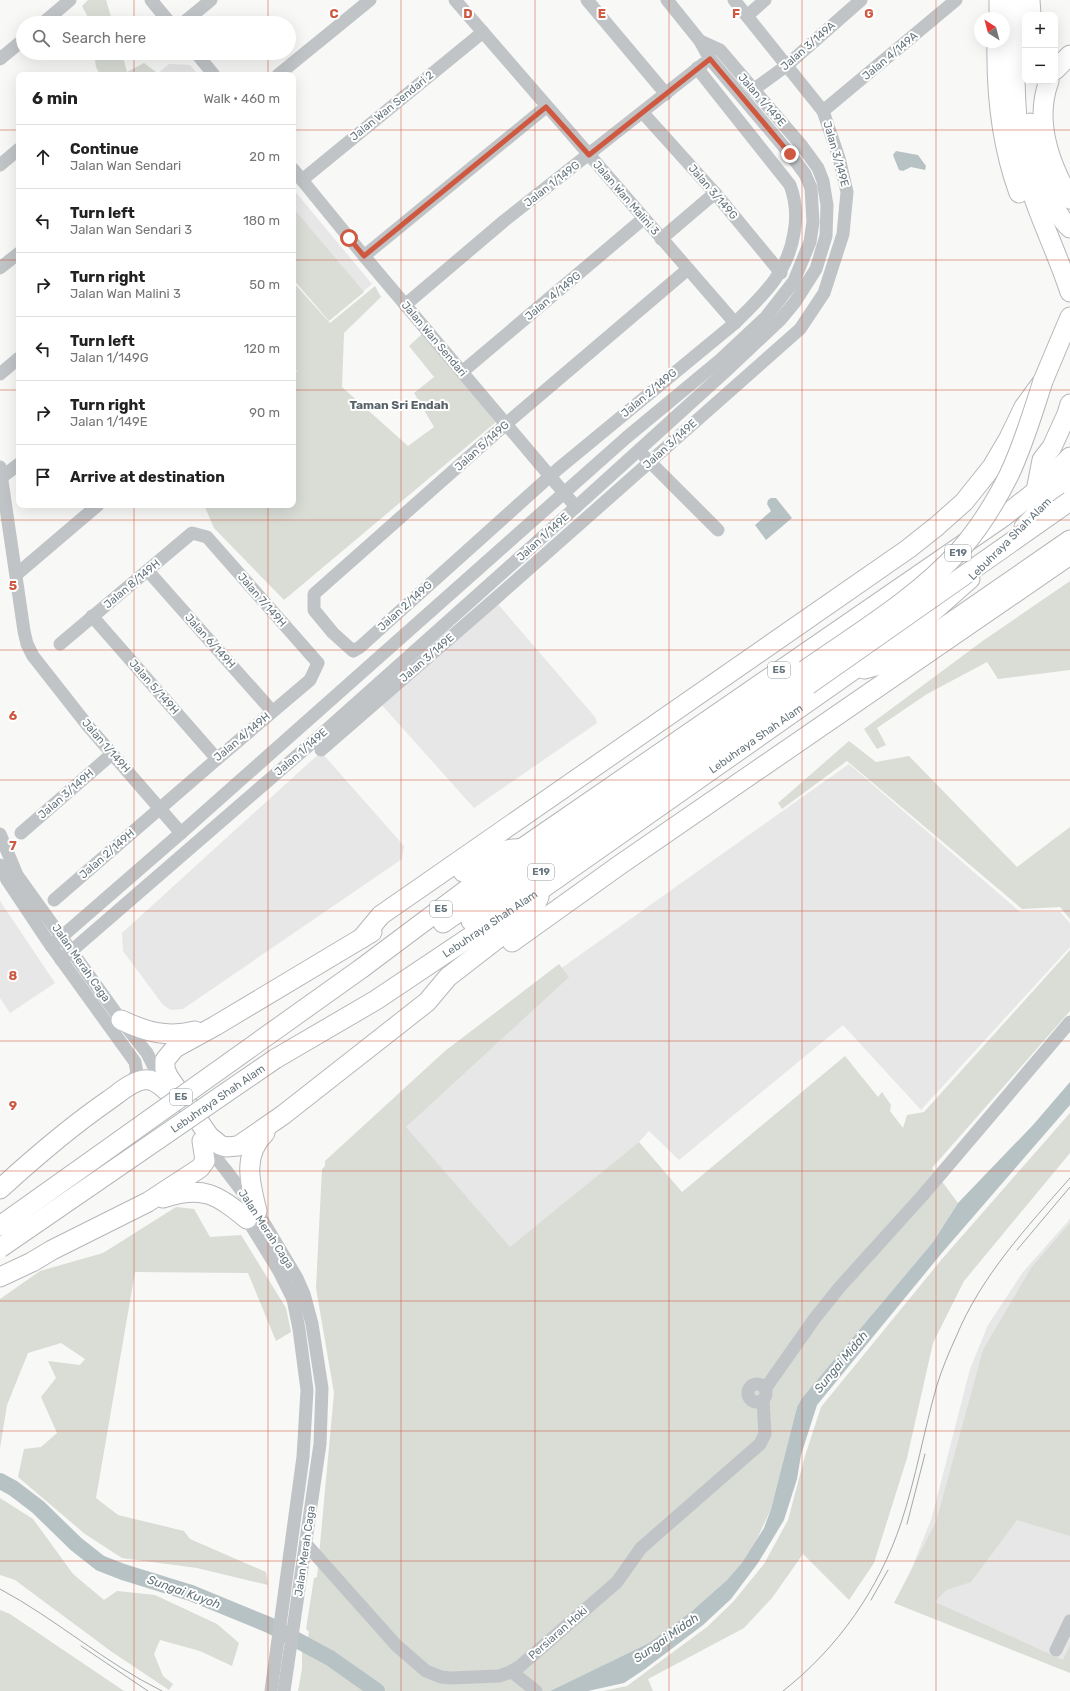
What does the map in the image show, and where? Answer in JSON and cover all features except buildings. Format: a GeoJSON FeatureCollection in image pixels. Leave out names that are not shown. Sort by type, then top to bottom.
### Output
{"type":"FeatureCollection","features":[{"type":"Feature","properties":{"kind":"highway"},"geometry":{"type":"LineString","coordinates":[[998,12],[999,0]]}},
{"type":"Feature","properties":{"kind":"highway"},"geometry":{"type":"LineString","coordinates":[[1016,0],[1017,99],[1024,162],[1034,199],[1070,292]]}},
{"type":"Feature","properties":{"kind":"highway"},"geometry":{"type":"LineString","coordinates":[[1030,0],[1031,12]]}},
{"type":"Feature","properties":{"kind":"highway"},"geometry":{"type":"LineString","coordinates":[[997,48],[999,108],[1002,134],[1008,156],[1028,216],[1061,269]]}},
{"type":"Feature","properties":{"kind":"highway"},"geometry":{"type":"LineString","coordinates":[[1058,67],[1070,55]]}},
{"type":"Feature","properties":{"kind":"highway"},"geometry":{"type":"LineString","coordinates":[[1028,84],[1030,127],[1042,175],[1063,222],[1070,228]]}},
{"type":"Feature","properties":{"kind":"highway"},"geometry":{"type":"LineString","coordinates":[[1048,84],[1042,111],[1045,137],[1057,175],[1070,199]]}},
{"type":"Feature","properties":{"kind":"highway","name":"E19"},"geometry":{"type":"LineString","coordinates":[[275,1059],[806,678],[913,594],[938,572],[961,549],[986,516],[1009,474],[1070,317]]}},
{"type":"Feature","properties":{"kind":"highway"},"geometry":{"type":"LineString","coordinates":[[361,939],[381,915],[908,549],[964,502],[992,467],[1009,438],[1024,407],[1044,381]]}},
{"type":"Feature","properties":{"kind":"highway"},"geometry":{"type":"LineString","coordinates":[[1036,491],[1042,460],[1052,447],[1068,414],[1070,404]]}},
{"type":"Feature","properties":{"kind":"highway","name":"Lebuhraya Shah Alam"},"geometry":{"type":"LineString","coordinates":[[521,849],[1003,517],[1036,491],[1070,457]]}},
{"type":"Feature","properties":{"kind":"highway","name":"Lebuhraya Shah Alam"},"geometry":{"type":"LineString","coordinates":[[0,1248],[275,1059],[376,1000],[543,888],[851,673],[919,624],[969,580],[1070,479]]}},
{"type":"Feature","properties":{"kind":"highway","name":"E19"},"geometry":{"type":"LineString","coordinates":[[362,968],[391,960],[1070,500]]}},
{"type":"Feature","properties":{"kind":"highway"},"geometry":{"type":"LineString","coordinates":[[851,673],[895,660],[1070,540]]}},
{"type":"Feature","properties":{"kind":"highway"},"geometry":{"type":"LineString","coordinates":[[521,849],[509,848],[480,860],[414,906],[361,939],[215,1026],[175,1048],[165,1060],[165,1069],[168,1076],[209,1136],[220,1145],[226,1147],[238,1146],[283,1115],[428,1002],[621,864],[1070,555]]}},
{"type":"Feature","properties":{"kind":"highway","name":"E5"},"geometry":{"type":"LineString","coordinates":[[362,968],[521,849]]}},
{"type":"Feature","properties":{"kind":"highway"},"geometry":{"type":"LineString","coordinates":[[428,1002],[448,977],[514,926],[534,908],[543,888]]}},
{"type":"Feature","properties":{"kind":"highway","name":"Lebuhraya Shah Alam"},"geometry":{"type":"LineString","coordinates":[[0,1226],[362,968]]}},
{"type":"Feature","properties":{"kind":"highway"},"geometry":{"type":"LineString","coordinates":[[121,1020],[159,1034],[175,1035],[215,1026]]}},
{"type":"Feature","properties":{"kind":"highway"},"geometry":{"type":"LineString","coordinates":[[0,1189],[38,1155],[84,1118],[128,1087],[143,1080],[152,1080],[167,1091]]}},
{"type":"Feature","properties":{"kind":"highway"},"geometry":{"type":"LineString","coordinates":[[148,1202],[181,1192],[197,1192],[212,1194],[226,1203],[252,1215],[251,1154],[259,1139],[283,1115]]}},
{"type":"Feature","properties":{"kind":"highway"},"geometry":{"type":"LineString","coordinates":[[0,1277],[148,1202],[200,1168],[205,1162],[202,1141]]}},
{"type":"Feature","properties":{"kind":"street"},"geometry":{"type":"LineString","coordinates":[[51,16],[70,0]]}},
{"type":"Feature","properties":{"kind":"street"},"geometry":{"type":"LineString","coordinates":[[151,0],[164,16]]}},
{"type":"Feature","properties":{"kind":"street"},"geometry":{"type":"LineString","coordinates":[[192,16],[211,0]]}},
{"type":"Feature","properties":{"kind":"street"},"geometry":{"type":"LineString","coordinates":[[282,72],[370,0]]}},
{"type":"Feature","properties":{"kind":"street","name":"Jalan Wan Malini 3"},"geometry":{"type":"LineString","coordinates":[[455,0],[643,219],[735,323]]}},
{"type":"Feature","properties":{"kind":"street"},"geometry":{"type":"LineString","coordinates":[[588,0],[666,94]]}},
{"type":"Feature","properties":{"kind":"street","name":"Jalan 1/149E"},"geometry":{"type":"LineString","coordinates":[[51,946],[182,833],[564,492],[627,437],[720,360],[766,317],[794,281],[810,242],[813,222],[811,188],[805,174],[710,59],[700,41],[667,0]]}},
{"type":"Feature","properties":{"kind":"street","name":"Jalan 3/149E"},"geometry":{"type":"LineString","coordinates":[[321,750],[650,462],[800,328],[824,293],[843,234],[847,192],[823,112],[734,0]]}},
{"type":"Feature","properties":{"kind":"street"},"geometry":{"type":"LineString","coordinates":[[746,16],[765,0]]}},
{"type":"Feature","properties":{"kind":"street","name":"Jalan 3/149A"},"geometry":{"type":"LineString","coordinates":[[753,90],[786,66],[861,0]]}},
{"type":"Feature","properties":{"kind":"street","name":"Jalan 4/149A"},"geometry":{"type":"LineString","coordinates":[[823,112],[956,0]]}},
{"type":"Feature","properties":{"kind":"street","name":"Jalan Wan Sendari 2"},"geometry":{"type":"LineString","coordinates":[[302,180],[483,32]]}},
{"type":"Feature","properties":{"kind":"street"},"geometry":{"type":"LineString","coordinates":[[700,41],[720,50]]}},
{"type":"Feature","properties":{"kind":"street"},"geometry":{"type":"LineString","coordinates":[[0,59],[16,46]]}},
{"type":"Feature","properties":{"kind":"street","name":"Jalan 1/149G"},"geometry":{"type":"LineString","coordinates":[[405,305],[504,221],[720,50]]}},
{"type":"Feature","properties":{"kind":"street","name":"Jalan 1/149E"},"geometry":{"type":"LineString","coordinates":[[61,960],[314,741],[576,507],[780,320],[795,302],[809,282],[821,255],[826,236],[828,216],[824,180],[818,168],[802,146],[720,50]]}},
{"type":"Feature","properties":{"kind":"street"},"geometry":{"type":"LineString","coordinates":[[202,60],[212,72]]}},
{"type":"Feature","properties":{"kind":"street","name":"Jalan 2/149G"},"geometry":{"type":"LineString","coordinates":[[334,633],[353,651],[360,647],[551,476],[735,323],[772,286],[781,273],[790,251],[796,222],[795,198],[790,185],[697,68]]}},
{"type":"Feature","properties":{"kind":"street"},"geometry":{"type":"LineString","coordinates":[[364,256],[546,107]]}},
{"type":"Feature","properties":{"kind":"street","name":"Jalan 3/149G"},"geometry":{"type":"LineString","coordinates":[[643,112],[715,193],[781,273]]}},
{"type":"Feature","properties":{"kind":"street"},"geometry":{"type":"LineString","coordinates":[[0,164],[16,151]]}},
{"type":"Feature","properties":{"kind":"street","name":"Jalan Wan Sendari"},"geometry":{"type":"LineString","coordinates":[[296,173],[405,305],[576,507]]}},
{"type":"Feature","properties":{"kind":"street"},"geometry":{"type":"LineString","coordinates":[[661,239],[715,193]]}},
{"type":"Feature","properties":{"kind":"street","name":"Jalan 4/149G"},"geometry":{"type":"LineString","coordinates":[[462,372],[643,219]]}},
{"type":"Feature","properties":{"kind":"street"},"geometry":{"type":"LineString","coordinates":[[0,268],[16,255]]}},
{"type":"Feature","properties":{"kind":"street","name":"Jalan 5/149G"},"geometry":{"type":"LineString","coordinates":[[334,633],[314,610],[314,594],[506,424],[688,269]]}},
{"type":"Feature","properties":{"kind":"street"},"geometry":{"type":"LineString","coordinates":[[0,374],[16,361]]}},
{"type":"Feature","properties":{"kind":"street"},"geometry":{"type":"LineString","coordinates":[[627,437],[718,530]]}},
{"type":"Feature","properties":{"kind":"street"},"geometry":{"type":"LineString","coordinates":[[1,472],[16,465]]}},
{"type":"Feature","properties":{"kind":"street","name":"Jalan 1/149H"},"geometry":{"type":"LineString","coordinates":[[1,472],[24,630],[27,644],[33,656],[112,754],[182,833]]}},
{"type":"Feature","properties":{"kind":"street"},"geometry":{"type":"LineString","coordinates":[[16,574],[94,508]]}},
{"type":"Feature","properties":{"kind":"street","name":"Jalan 8/149H"},"geometry":{"type":"LineString","coordinates":[[60,644],[192,533],[206,537]]}},
{"type":"Feature","properties":{"kind":"street","name":"Jalan 7/149H"},"geometry":{"type":"LineString","coordinates":[[206,537],[318,663]]}},
{"type":"Feature","properties":{"kind":"street","name":"Jalan 6/149H"},"geometry":{"type":"LineString","coordinates":[[148,571],[272,712]]}},
{"type":"Feature","properties":{"kind":"street","name":"Jalan 5/149H"},"geometry":{"type":"LineString","coordinates":[[92,616],[217,758]]}},
{"type":"Feature","properties":{"kind":"street","name":"Jalan 4/149H"},"geometry":{"type":"LineString","coordinates":[[160,808],[310,680],[318,663]]}},
{"type":"Feature","properties":{"kind":"street","name":"Jalan 3/149H"},"geometry":{"type":"LineString","coordinates":[[20,833],[112,754]]}},
{"type":"Feature","properties":{"kind":"street","name":"Jalan 2/149H"},"geometry":{"type":"LineString","coordinates":[[54,900],[160,808]]}},
{"type":"Feature","properties":{"kind":"street","name":"Jalan Merah Caga"},"geometry":{"type":"LineString","coordinates":[[0,834],[16,875],[63,937],[121,1020],[147,1053],[167,1091],[202,1141],[225,1168],[252,1215],[293,1299],[299,1329],[306,1390],[303,1457],[286,1580],[280,1677],[284,1691]]}},
{"type":"Feature","properties":{"kind":"street","name":"Jalan Merah Caga"},"geometry":{"type":"LineString","coordinates":[[0,865],[7,880],[51,946],[135,1062],[137,1073],[128,1087]]}},
{"type":"Feature","properties":{"kind":"street"},"geometry":{"type":"LineString","coordinates":[[48,917],[63,924],[78,923]]}},
{"type":"Feature","properties":{"kind":"street"},"geometry":{"type":"LineString","coordinates":[[82,965],[90,940],[102,924]]}},
{"type":"Feature","properties":{"kind":"street","name":"Persiaran Hoki"},"geometry":{"type":"LineString","coordinates":[[306,1544],[396,1645],[426,1671],[441,1677],[451,1678],[486,1677],[512,1672],[617,1582],[640,1548],[760,1444],[765,1434],[764,1395],[815,1318],[839,1288],[923,1195],[1070,1022]]}},
{"type":"Feature","properties":{"kind":"street","name":"Jalan Merah Caga"},"geometry":{"type":"LineString","coordinates":[[252,1215],[289,1264],[304,1294],[312,1324],[322,1388],[320,1444],[300,1584],[280,1677],[271,1691]]}},
{"type":"Feature","properties":{"kind":"street"},"geometry":{"type":"LineString","coordinates":[[1056,1650],[1069,1625]]}},
{"type":"Feature","properties":{"kind":"street"},"geometry":{"type":"LineString","coordinates":[[512,1672],[536,1691]]}},
{"type":"Feature","properties":{"kind":"shaded area"},"geometry":{"type":"Polygon","coordinates":[[[88,0],[106,0],[111,16],[87,16],[82,6],[88,0]]]}},
{"type":"Feature","properties":{"kind":"shaded area"},"geometry":{"type":"Polygon","coordinates":[[[95,60],[124,60],[127,72],[98,72],[95,60]]]}},
{"type":"Feature","properties":{"kind":"shaded area"},"geometry":{"type":"Polygon","coordinates":[[[144,63],[156,72],[127,72],[144,63]]]}},
{"type":"Feature","properties":{"kind":"shaded area"},"geometry":{"type":"Polygon","coordinates":[[[169,64],[190,65],[196,72],[160,72],[169,64]]]}},
{"type":"Feature","properties":{"kind":"shaded area"},"geometry":{"type":"Polygon","coordinates":[[[296,193],[372,284],[330,319],[296,281],[296,193]]]}},
{"type":"Feature","properties":{"kind":"shaded area"},"geometry":{"type":"Polygon","coordinates":[[[296,212],[364,292],[329,321],[296,282],[296,212]]]}},
{"type":"Feature","properties":{"kind":"shaded area"},"geometry":{"type":"Polygon","coordinates":[[[296,285],[330,323],[375,286],[381,297],[344,333],[342,387],[408,446],[434,427],[414,393],[434,377],[409,346],[422,334],[496,422],[284,600],[214,528],[205,508],[296,508],[296,285]]]}},
{"type":"Feature","properties":{"kind":"shaded area"},"geometry":{"type":"Polygon","coordinates":[[[1070,581],[1070,670],[998,679],[987,662],[927,694],[877,728],[886,745],[877,749],[864,729],[984,640],[1070,581]]]}},
{"type":"Feature","properties":{"kind":"shaded area"},"geometry":{"type":"Polygon","coordinates":[[[496,602],[595,717],[597,723],[474,808],[380,703],[496,602]]]}},
{"type":"Feature","properties":{"kind":"shaded area"},"geometry":{"type":"Polygon","coordinates":[[[849,741],[876,762],[909,756],[1017,867],[1070,827],[1070,919],[1060,907],[1022,909],[847,761],[782,809],[778,803],[849,741]]]}},
{"type":"Feature","properties":{"kind":"shaded area"},"geometry":{"type":"Polygon","coordinates":[[[321,752],[404,846],[402,859],[183,1009],[171,1010],[163,1005],[123,951],[122,933],[321,752]]]}},
{"type":"Feature","properties":{"kind":"shaded area"},"geometry":{"type":"Polygon","coordinates":[[[849,764],[1020,912],[1060,912],[1070,923],[1070,947],[921,1110],[843,1025],[679,1160],[649,1131],[639,1142],[510,1248],[391,1110],[539,984],[849,764]]]}},
{"type":"Feature","properties":{"kind":"shaded area"},"geometry":{"type":"Polygon","coordinates":[[[0,901],[55,983],[10,1013],[0,998],[0,901]]]}},
{"type":"Feature","properties":{"kind":"shaded area"},"geometry":{"type":"Polygon","coordinates":[[[1070,950],[1070,1011],[932,1168],[958,1203],[933,1242],[802,1398],[797,1407],[771,1509],[756,1541],[743,1563],[727,1580],[692,1611],[649,1643],[550,1691],[298,1691],[302,1669],[302,1648],[305,1650],[309,1632],[306,1629],[314,1578],[317,1577],[334,1393],[316,1288],[322,1169],[325,1166],[325,1161],[445,1051],[559,964],[569,977],[406,1127],[510,1247],[639,1142],[682,1192],[845,1056],[878,1097],[882,1092],[891,1105],[890,1111],[903,1128],[907,1115],[924,1112],[1070,950]]]}},
{"type":"Feature","properties":{"kind":"shaded area"},"geometry":{"type":"Polygon","coordinates":[[[1070,1113],[1070,1153],[964,1281],[933,1343],[907,1458],[874,1563],[849,1600],[803,1554],[772,1598],[744,1628],[648,1679],[653,1691],[603,1691],[627,1686],[707,1627],[733,1602],[764,1564],[788,1520],[805,1456],[821,1407],[942,1259],[1070,1113]]]}},
{"type":"Feature","properties":{"kind":"shaded area"},"geometry":{"type":"Polygon","coordinates":[[[176,1207],[194,1209],[210,1237],[241,1235],[286,1308],[291,1332],[276,1341],[248,1273],[135,1272],[96,1498],[118,1515],[184,1531],[190,1539],[266,1572],[268,1585],[197,1568],[122,1558],[85,1534],[18,1477],[24,1449],[41,1447],[57,1433],[41,1397],[56,1378],[48,1361],[80,1365],[85,1359],[61,1343],[28,1353],[7,1405],[0,1448],[0,1299],[40,1271],[103,1253],[176,1207]]]}},
{"type":"Feature","properties":{"kind":"shaded area"},"geometry":{"type":"Polygon","coordinates":[[[1070,1219],[1070,1668],[900,1598],[932,1517],[970,1369],[988,1325],[1023,1272],[1070,1219]]]}},
{"type":"Feature","properties":{"kind":"shaded area"},"geometry":{"type":"Polygon","coordinates":[[[1070,1223],[1070,1536],[1017,1520],[971,1582],[946,1590],[935,1602],[1063,1660],[1070,1645],[1070,1673],[894,1603],[936,1522],[983,1350],[1031,1268],[1070,1223]]]}},
{"type":"Feature","properties":{"kind":"shaded area"},"geometry":{"type":"Polygon","coordinates":[[[0,1498],[33,1519],[73,1574],[104,1600],[117,1591],[155,1595],[217,1624],[239,1643],[232,1666],[200,1651],[160,1640],[154,1654],[163,1676],[173,1684],[169,1690],[112,1652],[15,1580],[0,1575],[0,1498]]]}},
{"type":"Feature","properties":{"kind":"shaded area"},"geometry":{"type":"Polygon","coordinates":[[[0,1610],[10,1614],[124,1691],[0,1691],[0,1610]]]}},
{"type":"Feature","properties":{"kind":"water"},"geometry":{"type":"Polygon","coordinates":[[[896,151],[918,155],[926,166],[925,170],[911,167],[903,171],[899,170],[893,155],[896,151]]]}},
{"type":"Feature","properties":{"kind":"water"},"geometry":{"type":"Polygon","coordinates":[[[771,498],[776,498],[792,518],[766,540],[755,525],[771,511],[767,504],[768,500],[771,498]]]}},
{"type":"Feature","properties":{"kind":"water","name":"Sungai Midah"},"geometry":{"type":"Polygon","coordinates":[[[1070,1082],[1070,1105],[941,1254],[817,1405],[801,1455],[797,1479],[784,1520],[758,1563],[731,1599],[703,1625],[624,1683],[588,1691],[550,1691],[649,1643],[692,1611],[727,1580],[742,1563],[764,1528],[771,1509],[797,1407],[802,1398],[933,1242],[958,1203],[1033,1125],[1070,1082]]]}},
{"type":"Feature","properties":{"kind":"waterway","name":"Sungai Kuyoh"},"geometry":{"type":"LineString","coordinates":[[0,1481],[13,1488],[38,1507],[76,1544],[100,1563],[123,1572],[191,1593],[269,1625],[330,1658],[377,1691]]}},
{"type":"Feature","properties":{"kind":"tram line"},"geometry":{"type":"LineString","coordinates":[[783,1691],[822,1656],[839,1636],[854,1616],[881,1571],[901,1523],[937,1385],[948,1355],[966,1315],[978,1293],[1006,1253],[1070,1178]]}},
{"type":"Feature","properties":{"kind":"tram line"},"geometry":{"type":"LineString","coordinates":[[1017,1250],[1070,1187]]}},
{"type":"Feature","properties":{"kind":"tram line"},"geometry":{"type":"LineString","coordinates":[[907,1524],[925,1454]]}},
{"type":"Feature","properties":{"kind":"tram line"},"geometry":{"type":"LineString","coordinates":[[871,1600],[888,1570]]}},
{"type":"Feature","properties":{"kind":"tram line"},"geometry":{"type":"LineString","coordinates":[[0,1589],[21,1601],[141,1680],[162,1691]]}},
{"type":"Feature","properties":{"kind":"tram line"},"geometry":{"type":"LineString","coordinates":[[81,1646],[148,1691]]}},
{"type":"Feature","properties":{"kind":"district","name":"Taman Sri Endah"},"geometry":{"type":"Point","coordinates":[399,405]}},
{"type":"Feature","properties":{"kind":"route"},"geometry":{"type":"LineString","coordinates":[[349,238],[364,256],[546,107],[589,155],[710,59],[790,154]]}}]}
